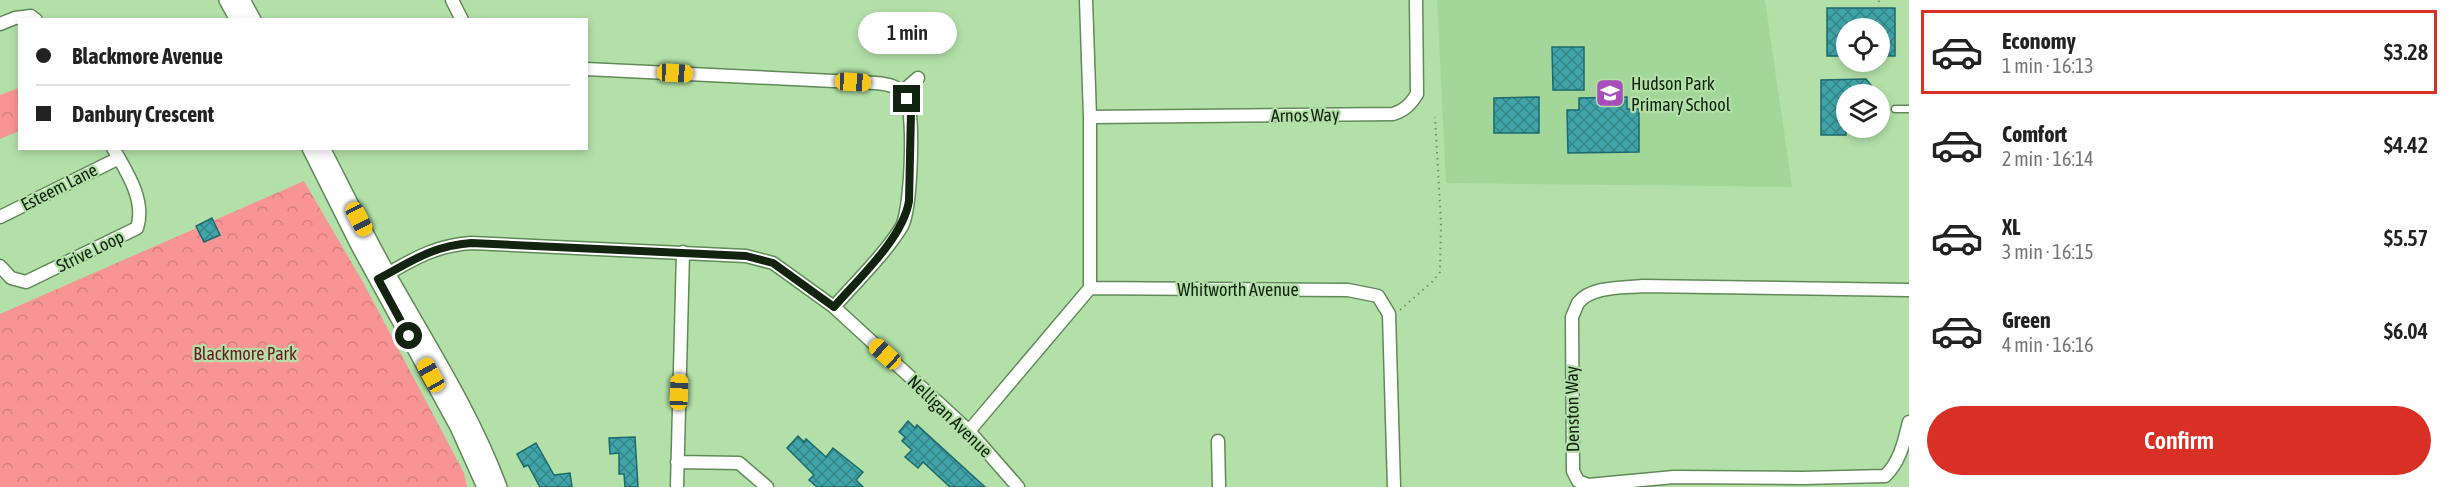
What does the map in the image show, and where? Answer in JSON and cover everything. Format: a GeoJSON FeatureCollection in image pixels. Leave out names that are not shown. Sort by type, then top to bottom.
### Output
{"type":"FeatureCollection","features":[{"type":"Feature","properties":{"kind":"street"},"geometry":{"type":"LineString","coordinates":[[227,0],[237,18]]}},
{"type":"Feature","properties":{"kind":"street"},"geometry":{"type":"LineString","coordinates":[[242,0],[252,18]]}},
{"type":"Feature","properties":{"kind":"street"},"geometry":{"type":"LineString","coordinates":[[452,0],[461,18]]}},
{"type":"Feature","properties":{"kind":"street"},"geometry":{"type":"LineString","coordinates":[[969,431],[1090,288],[1086,0]]}},
{"type":"Feature","properties":{"kind":"street","name":"Arnos Way"},"geometry":{"type":"LineString","coordinates":[[1089,117],[1393,114],[1401,112],[1408,107],[1417,94],[1416,0]]}},
{"type":"Feature","properties":{"kind":"street"},"geometry":{"type":"LineString","coordinates":[[0,24],[15,18],[31,16],[34,18]]}},
{"type":"Feature","properties":{"kind":"street"},"geometry":{"type":"LineString","coordinates":[[588,69],[875,83],[895,86],[902,92],[911,112],[907,215],[893,238],[834,307]]}},
{"type":"Feature","properties":{"kind":"street"},"geometry":{"type":"LineString","coordinates":[[902,92],[918,78]]}},
{"type":"Feature","properties":{"kind":"street"},"geometry":{"type":"LineString","coordinates":[[311,150],[383,276],[439,362],[499,487]]}},
{"type":"Feature","properties":{"kind":"street"},"geometry":{"type":"LineString","coordinates":[[323,150],[476,462],[485,487]]}},
{"type":"Feature","properties":{"kind":"street","name":"Esteem Lane"},"geometry":{"type":"LineString","coordinates":[[0,217],[116,153]]}},
{"type":"Feature","properties":{"kind":"street","name":"Strive Loop"},"geometry":{"type":"LineString","coordinates":[[0,266],[10,278],[26,282],[138,228],[141,217],[139,200],[116,153]]}},
{"type":"Feature","properties":{"kind":"street","name":"Nelligan Avenue"},"geometry":{"type":"LineString","coordinates":[[383,276],[425,252],[463,243],[746,256],[773,263],[834,307],[969,431],[1018,487]]}},
{"type":"Feature","properties":{"kind":"street"},"geometry":{"type":"LineString","coordinates":[[677,487],[683,252]]}},
{"type":"Feature","properties":{"kind":"street","name":"Denston Way"},"geometry":{"type":"LineString","coordinates":[[1909,290],[1642,286],[1587,295],[1578,303],[1572,317],[1573,471],[1578,481],[1588,485],[1674,477],[1702,482],[1885,476],[1894,467],[1900,454],[1909,422]]}},
{"type":"Feature","properties":{"kind":"street","name":"Whitworth Avenue"},"geometry":{"type":"LineString","coordinates":[[1090,288],[1348,290],[1378,296],[1389,314]]}},
{"type":"Feature","properties":{"kind":"street"},"geometry":{"type":"LineString","coordinates":[[1389,314],[1394,487]]}},
{"type":"Feature","properties":{"kind":"street"},"geometry":{"type":"LineString","coordinates":[[1218,441],[1219,487]]}},
{"type":"Feature","properties":{"kind":"street"},"geometry":{"type":"LineString","coordinates":[[677,462],[739,463],[767,487]]}},
{"type":"Feature","properties":{"kind":"lane"},"geometry":{"type":"LineString","coordinates":[[1895,108],[1909,108]]}},
{"type":"Feature","properties":{"kind":"path"},"geometry":{"type":"LineString","coordinates":[[1878,8],[1879,0]]}},
{"type":"Feature","properties":{"kind":"path"},"geometry":{"type":"LineString","coordinates":[[1389,314],[1403,310],[1440,272],[1441,223],[1435,117]]}},
{"type":"Feature","properties":{"kind":"shaded area","name":"Hudson Park Primary School"},"geometry":{"type":"Polygon","coordinates":[[[1437,0],[1765,0],[1792,187],[1446,183],[1437,0]]]}},
{"type":"Feature","properties":{"kind":"green space"},"geometry":{"type":"Polygon","coordinates":[[[18,88],[18,131],[0,139],[0,95],[18,88]]]}},
{"type":"Feature","properties":{"kind":"green space","name":"Blackmore Park"},"geometry":{"type":"Polygon","coordinates":[[[304,181],[364,284],[464,473],[467,487],[0,487],[0,314],[304,181]]]}},
{"type":"Feature","properties":{"kind":"building"},"geometry":{"type":"Polygon","coordinates":[[[1827,8],[1895,8],[1895,56],[1890,56],[1890,18],[1836,18],[1836,56],[1827,56],[1827,8]]]}},
{"type":"Feature","properties":{"kind":"building"},"geometry":{"type":"Polygon","coordinates":[[[1552,47],[1584,47],[1584,90],[1553,90],[1552,47]]]}},
{"type":"Feature","properties":{"kind":"building"},"geometry":{"type":"Polygon","coordinates":[[[1866,79],[1870,84],[1836,84],[1836,135],[1821,135],[1821,80],[1866,79]]]}},
{"type":"Feature","properties":{"kind":"building"},"geometry":{"type":"Polygon","coordinates":[[[1539,97],[1539,133],[1494,133],[1494,98],[1539,97]]]}},
{"type":"Feature","properties":{"kind":"building"},"geometry":{"type":"Polygon","coordinates":[[[1627,97],[1627,109],[1639,109],[1639,152],[1568,153],[1567,110],[1579,110],[1579,98],[1627,97]]]}},
{"type":"Feature","properties":{"kind":"building"},"geometry":{"type":"Polygon","coordinates":[[[212,218],[220,235],[204,242],[196,226],[212,218]]]}},
{"type":"Feature","properties":{"kind":"building"},"geometry":{"type":"Polygon","coordinates":[[[908,421],[915,428],[917,425],[985,487],[950,487],[923,462],[918,468],[905,457],[912,450],[902,441],[905,437],[899,432],[908,421]]]}},
{"type":"Feature","properties":{"kind":"building"},"geometry":{"type":"Polygon","coordinates":[[[798,436],[804,442],[806,439],[826,457],[833,448],[863,472],[856,480],[863,487],[817,487],[809,480],[814,475],[787,448],[798,436]]]}},
{"type":"Feature","properties":{"kind":"building"},"geometry":{"type":"Polygon","coordinates":[[[635,437],[638,487],[625,487],[624,474],[619,474],[619,453],[610,454],[609,438],[635,437]]]}},
{"type":"Feature","properties":{"kind":"building"},"geometry":{"type":"Polygon","coordinates":[[[536,443],[554,475],[570,473],[572,487],[540,487],[528,465],[524,467],[517,454],[536,443]]]}},
{"type":"Feature","properties":{"kind":"place","name":"Hudson Park Primary School"},"geometry":{"type":"Point","coordinates":[1610,93]}},
{"type":"Feature","properties":{"kind":"route"},"geometry":{"type":"LineString","coordinates":[[409,336],[378,279],[425,252],[454,244],[509,244],[746,256],[773,263],[834,307],[893,238],[907,215],[911,112],[907,99]]}}]}
